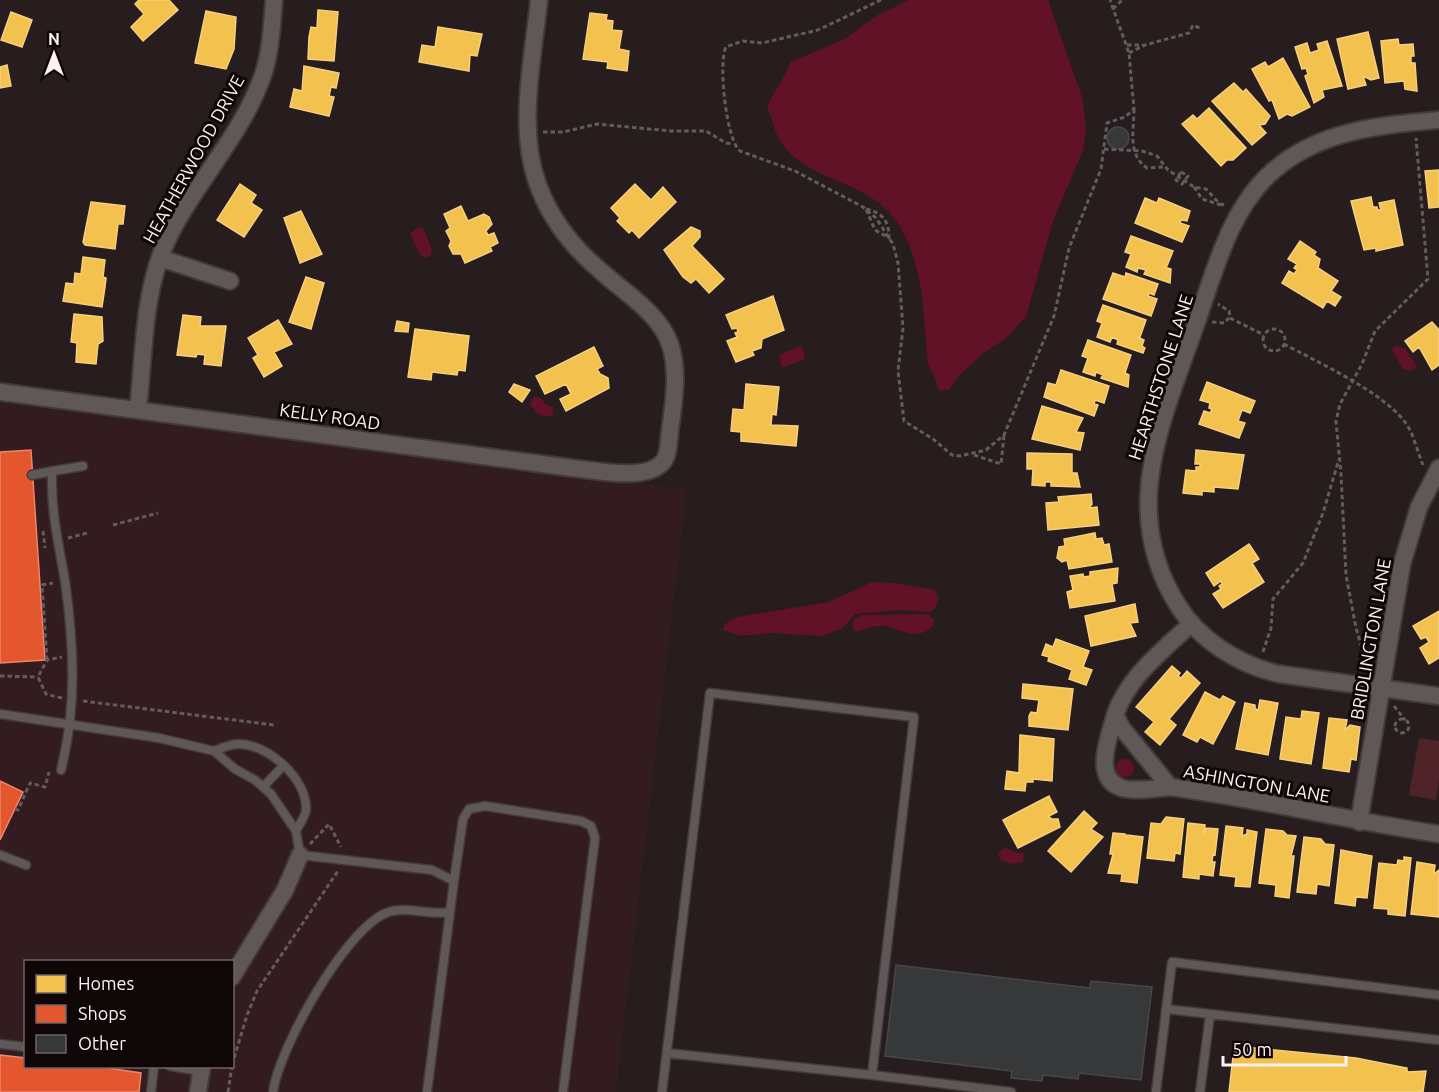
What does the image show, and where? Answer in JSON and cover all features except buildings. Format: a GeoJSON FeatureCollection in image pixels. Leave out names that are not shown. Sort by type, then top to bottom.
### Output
{"type":"FeatureCollection","features":[{"type":"Feature","properties":{"kind":"street","name":"HEATHERWOOD DRIVE"},"geometry":{"type":"LineString","coordinates":[[138,410],[153,287],[160,258],[177,221],[244,115],[259,85],[270,46],[274,0]]}},
{"type":"Feature","properties":{"kind":"street"},"geometry":{"type":"LineString","coordinates":[[529,132],[539,0]]}},
{"type":"Feature","properties":{"kind":"street","name":"HEARTHSTONE LANE"},"geometry":{"type":"LineString","coordinates":[[1431,121],[1363,130],[1322,141],[1274,170],[1260,184],[1239,215],[1210,283],[1159,435],[1148,486],[1147,516],[1155,558],[1164,583],[1191,624],[1217,646],[1257,668],[1299,677],[1439,696]]}},
{"type":"Feature","properties":{"kind":"street","name":"KELLY ROAD"},"geometry":{"type":"LineString","coordinates":[[0,392],[572,468],[633,473],[655,468],[666,456],[674,405],[675,384],[670,345],[654,318],[600,271],[561,228],[547,206],[537,183],[529,132]]}},
{"type":"Feature","properties":{"kind":"street"},"geometry":{"type":"LineString","coordinates":[[160,258],[230,281]]}},
{"type":"Feature","properties":{"kind":"street","name":"BRIDLINGTON LANE"},"geometry":{"type":"LineString","coordinates":[[1359,822],[1406,547],[1419,507],[1437,473]]}},
{"type":"Feature","properties":{"kind":"street"},"geometry":{"type":"LineString","coordinates":[[1170,787],[1128,789],[1109,779],[1104,757],[1115,715],[1123,696],[1141,672],[1191,624]]}},
{"type":"Feature","properties":{"kind":"street","name":"ASHINGTON LANE"},"geometry":{"type":"LineString","coordinates":[[1115,715],[1122,728],[1170,787],[1249,798],[1359,822],[1439,834]]}},
{"type":"Feature","properties":{"kind":"street"},"geometry":{"type":"LineString","coordinates":[[234,974],[285,890],[300,855]]}},
{"type":"Feature","properties":{"kind":"street"},"geometry":{"type":"LineString","coordinates":[[198,1092],[202,1069]]}},
{"type":"Feature","properties":{"kind":"lane"},"geometry":{"type":"LineString","coordinates":[[32,475],[83,466]]}},
{"type":"Feature","properties":{"kind":"lane"},"geometry":{"type":"LineString","coordinates":[[53,471],[53,515],[65,583],[73,658],[72,699],[61,770]]}},
{"type":"Feature","properties":{"kind":"lane"},"geometry":{"type":"LineString","coordinates":[[662,1092],[710,693],[914,717],[872,1075]]}},
{"type":"Feature","properties":{"kind":"lane"},"geometry":{"type":"LineString","coordinates":[[0,714],[69,722],[159,738],[214,751],[235,769],[264,786],[296,831],[300,855],[342,857],[432,870],[454,881]]}},
{"type":"Feature","properties":{"kind":"lane"},"geometry":{"type":"LineString","coordinates":[[214,751],[240,744],[262,751],[283,766],[296,782],[304,799],[306,812],[296,831]]}},
{"type":"Feature","properties":{"kind":"lane"},"geometry":{"type":"LineString","coordinates":[[264,786],[283,766]]}},
{"type":"Feature","properties":{"kind":"lane"},"geometry":{"type":"LineString","coordinates":[[427,1092],[463,819],[469,809],[485,806],[581,821],[591,825],[595,838],[563,1092]]}},
{"type":"Feature","properties":{"kind":"lane"},"geometry":{"type":"LineString","coordinates":[[0,855],[26,865]]}},
{"type":"Feature","properties":{"kind":"lane"},"geometry":{"type":"LineString","coordinates":[[273,1092],[300,1019],[342,956],[372,920],[390,911],[440,914],[450,912]]}},
{"type":"Feature","properties":{"kind":"lane"},"geometry":{"type":"LineString","coordinates":[[1156,1092],[1172,962],[1439,994]]}},
{"type":"Feature","properties":{"kind":"lane"},"geometry":{"type":"LineString","coordinates":[[1166,1009],[1439,1040]]}},
{"type":"Feature","properties":{"kind":"lane"},"geometry":{"type":"LineString","coordinates":[[1200,1092],[1210,1015]]}},
{"type":"Feature","properties":{"kind":"lane"},"geometry":{"type":"LineString","coordinates":[[0,1044],[24,1047]]}},
{"type":"Feature","properties":{"kind":"lane"},"geometry":{"type":"LineString","coordinates":[[667,1053],[1011,1092]]}},
{"type":"Feature","properties":{"kind":"lane"},"geometry":{"type":"LineString","coordinates":[[151,1092],[154,1068]]}},
{"type":"Feature","properties":{"kind":"path"},"geometry":{"type":"LineString","coordinates":[[880,0],[818,30],[762,43],[733,43],[726,47],[721,58],[729,126],[734,144],[740,151],[795,171],[866,209],[877,212],[886,219],[889,238]]}},
{"type":"Feature","properties":{"kind":"path"},"geometry":{"type":"LineString","coordinates":[[1110,0],[1129,53],[1134,109],[1132,141],[1136,158],[1147,168],[1164,167]]}},
{"type":"Feature","properties":{"kind":"path"},"geometry":{"type":"LineString","coordinates":[[1112,10],[1122,0]]}},
{"type":"Feature","properties":{"kind":"path"},"geometry":{"type":"LineString","coordinates":[[1129,53],[1145,45],[1189,33],[1193,24],[1200,28]]}},
{"type":"Feature","properties":{"kind":"path"},"geometry":{"type":"LineString","coordinates":[[1127,45],[1145,45]]}},
{"type":"Feature","properties":{"kind":"path"},"geometry":{"type":"LineString","coordinates":[[866,209],[876,218],[896,250],[903,328],[898,371],[902,416],[908,424],[933,439],[952,455],[974,455],[1001,464],[1004,435],[1048,333],[1069,248],[1101,170],[1107,123],[1125,117],[1134,109]]}},
{"type":"Feature","properties":{"kind":"path"},"geometry":{"type":"LineString","coordinates":[[1405,720],[1396,723],[1399,732],[1404,732],[1409,728],[1405,720],[1381,687],[1365,660],[1347,581],[1336,422],[1338,411],[1378,327],[1428,279],[1414,146],[1431,121]]}},
{"type":"Feature","properties":{"kind":"path"},"geometry":{"type":"LineString","coordinates":[[529,132],[563,132],[597,124],[671,131],[706,131],[726,143],[734,144]]}},
{"type":"Feature","properties":{"kind":"path"},"geometry":{"type":"LineString","coordinates":[[1104,149],[1152,154],[1178,177],[1176,180],[1182,184],[1184,181],[1212,194],[1220,204],[1239,215]]}},
{"type":"Feature","properties":{"kind":"path"},"geometry":{"type":"LineString","coordinates":[[1194,187],[1202,199],[1220,204],[1239,215]]}},
{"type":"Feature","properties":{"kind":"path"},"geometry":{"type":"LineString","coordinates":[[866,209],[875,230],[889,238]]}},
{"type":"Feature","properties":{"kind":"path"},"geometry":{"type":"LineString","coordinates":[[1230,318],[1264,335]]}},
{"type":"Feature","properties":{"kind":"path"},"geometry":{"type":"LineString","coordinates":[[1270,330],[1278,330],[1284,336],[1284,344],[1277,350],[1270,350],[1264,345],[1264,335],[1270,330]]}},
{"type":"Feature","properties":{"kind":"path"},"geometry":{"type":"LineString","coordinates":[[1284,344],[1353,381],[1405,422],[1423,465],[1437,473]]}},
{"type":"Feature","properties":{"kind":"path"},"geometry":{"type":"LineString","coordinates":[[974,455],[992,446],[1004,435]]}},
{"type":"Feature","properties":{"kind":"path"},"geometry":{"type":"LineString","coordinates":[[1257,668],[1271,628],[1273,599],[1303,563],[1323,513],[1340,455]]}},
{"type":"Feature","properties":{"kind":"path"},"geometry":{"type":"LineString","coordinates":[[113,525],[158,513]]}},
{"type":"Feature","properties":{"kind":"path"},"geometry":{"type":"LineString","coordinates":[[42,521],[46,552]]}},
{"type":"Feature","properties":{"kind":"path"},"geometry":{"type":"LineString","coordinates":[[38,677],[47,660],[42,585],[54,583],[51,573]]}},
{"type":"Feature","properties":{"kind":"path"},"geometry":{"type":"LineString","coordinates":[[47,660],[60,657],[73,658]]}},
{"type":"Feature","properties":{"kind":"path"},"geometry":{"type":"LineString","coordinates":[[60,657],[60,668]]}},
{"type":"Feature","properties":{"kind":"path"},"geometry":{"type":"LineString","coordinates":[[0,676],[38,677]]}},
{"type":"Feature","properties":{"kind":"path"},"geometry":{"type":"LineString","coordinates":[[38,677],[46,694],[62,698],[274,724]]}},
{"type":"Feature","properties":{"kind":"path"},"geometry":{"type":"LineString","coordinates":[[59,721],[61,688]]}},
{"type":"Feature","properties":{"kind":"path"},"geometry":{"type":"LineString","coordinates":[[15,809],[18,810],[30,783],[45,787],[51,766]]}},
{"type":"Feature","properties":{"kind":"path"},"geometry":{"type":"LineString","coordinates":[[234,1059],[247,1015],[257,991],[332,883],[342,857],[341,844],[329,824],[300,855]]}},
{"type":"Feature","properties":{"kind":"path"},"geometry":{"type":"LineString","coordinates":[[228,1092],[232,1068]]}},
{"type":"Feature","properties":{"kind":"shaded area"},"geometry":{"type":"Polygon","coordinates":[[[909,0],[1048,0],[1083,100],[1086,132],[1083,150],[1053,221],[1026,317],[1005,339],[985,352],[959,375],[949,390],[941,391],[937,387],[927,361],[922,296],[913,254],[905,235],[894,218],[868,195],[811,168],[787,150],[778,137],[767,107],[790,62],[843,40],[878,15],[909,0]]]}},
{"type":"Feature","properties":{"kind":"shaded area"},"geometry":{"type":"Polygon","coordinates":[[[418,227],[423,228],[432,249],[431,255],[426,258],[420,255],[410,234],[418,227]]]}},
{"type":"Feature","properties":{"kind":"shaded area"},"geometry":{"type":"Polygon","coordinates":[[[800,346],[803,348],[805,359],[784,367],[781,365],[779,355],[800,346]]]}},
{"type":"Feature","properties":{"kind":"shaded area"},"geometry":{"type":"Polygon","coordinates":[[[1394,346],[1405,348],[1417,367],[1411,371],[1403,369],[1392,350],[1394,346]]]}},
{"type":"Feature","properties":{"kind":"shaded area"},"geometry":{"type":"Polygon","coordinates":[[[534,397],[541,398],[545,404],[553,407],[553,415],[543,416],[536,412],[530,403],[534,397]]]}},
{"type":"Feature","properties":{"kind":"shaded area"},"geometry":{"type":"Polygon","coordinates":[[[0,402],[687,489],[616,1092],[0,1092],[0,402]]]}},
{"type":"Feature","properties":{"kind":"shaded area"},"geometry":{"type":"Polygon","coordinates":[[[872,582],[935,590],[939,599],[935,608],[929,612],[899,610],[855,614],[843,628],[822,636],[770,633],[741,636],[723,630],[725,624],[737,617],[829,602],[872,582]]]}},
{"type":"Feature","properties":{"kind":"shaded area"},"geometry":{"type":"Polygon","coordinates":[[[928,614],[934,620],[932,627],[921,633],[909,633],[886,626],[875,626],[856,632],[852,627],[854,619],[862,615],[928,614]]]}},
{"type":"Feature","properties":{"kind":"shaded area"},"geometry":{"type":"Polygon","coordinates":[[[1419,738],[1439,741],[1439,780],[1436,800],[1409,795],[1419,738]]]}},
{"type":"Feature","properties":{"kind":"shaded area"},"geometry":{"type":"Polygon","coordinates":[[[1125,759],[1131,762],[1134,768],[1131,774],[1125,777],[1119,774],[1116,768],[1119,762],[1125,759]]]}},
{"type":"Feature","properties":{"kind":"shaded area"},"geometry":{"type":"Polygon","coordinates":[[[1006,847],[1013,852],[1024,854],[1023,862],[1011,864],[1000,859],[998,853],[1006,847]]]}}]}
